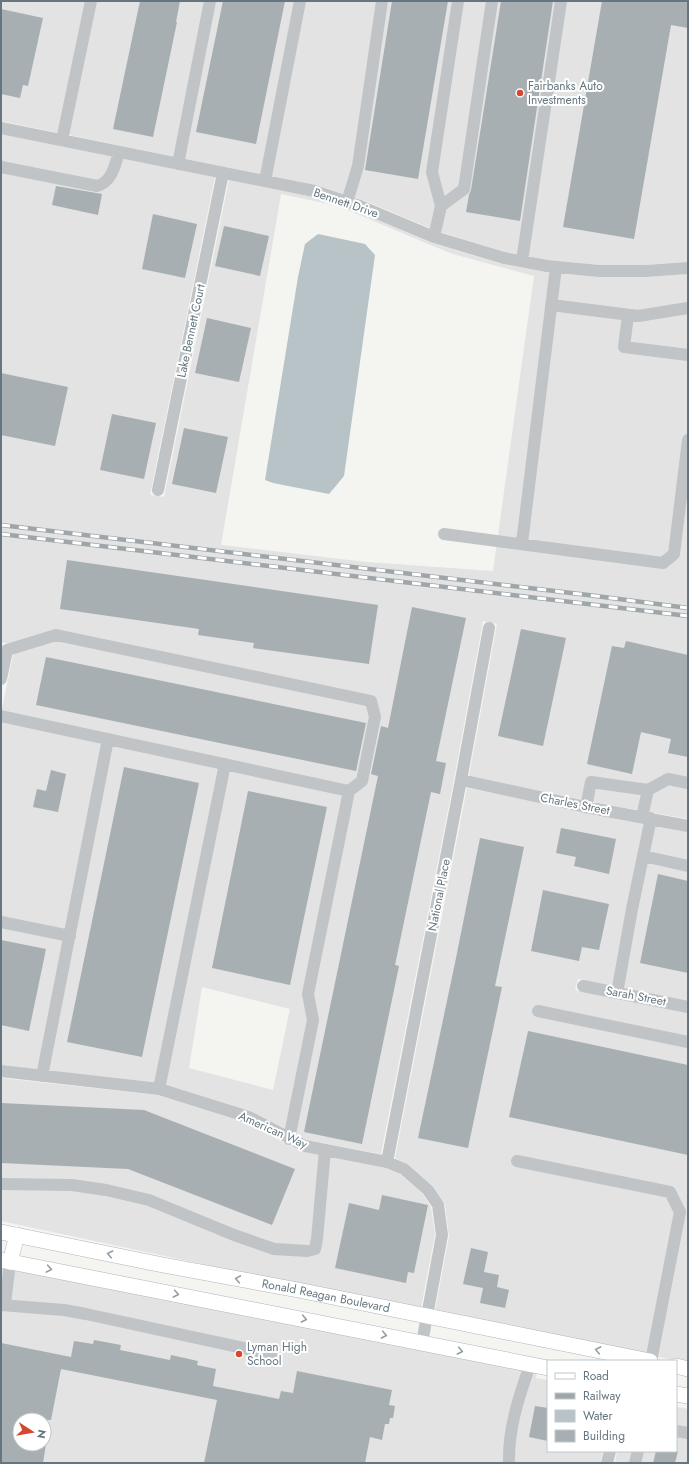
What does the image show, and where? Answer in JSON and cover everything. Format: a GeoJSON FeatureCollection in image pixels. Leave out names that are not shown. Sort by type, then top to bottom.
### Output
{"type":"FeatureCollection","features":[{"type":"Feature","properties":{"kind":"main road","name":"Ronald Reagan Boulevard"},"geometry":{"type":"LineString","coordinates":[[1,1232],[646,1360]]}},
{"type":"Feature","properties":{"kind":"main road"},"geometry":{"type":"LineString","coordinates":[[17,1235],[6,1261],[547,1368]]}},
{"type":"Feature","properties":{"kind":"main road"},"geometry":{"type":"LineString","coordinates":[[677,1366],[688,1369]]}},
{"type":"Feature","properties":{"kind":"main road"},"geometry":{"type":"LineString","coordinates":[[677,1394],[688,1396]]}},
{"type":"Feature","properties":{"kind":"street"},"geometry":{"type":"LineString","coordinates":[[62,140],[91,1]]}},
{"type":"Feature","properties":{"kind":"street"},"geometry":{"type":"LineString","coordinates":[[178,164],[210,1]]}},
{"type":"Feature","properties":{"kind":"street"},"geometry":{"type":"LineString","coordinates":[[265,181],[300,1]]}},
{"type":"Feature","properties":{"kind":"street"},"geometry":{"type":"LineString","coordinates":[[347,202],[358,166],[382,1]]}},
{"type":"Feature","properties":{"kind":"street"},"geometry":{"type":"LineString","coordinates":[[434,237],[441,206],[432,172],[458,1]]}},
{"type":"Feature","properties":{"kind":"street"},"geometry":{"type":"LineString","coordinates":[[441,206],[464,189],[492,1]]}},
{"type":"Feature","properties":{"kind":"street"},"geometry":{"type":"LineString","coordinates":[[522,261],[561,1]]}},
{"type":"Feature","properties":{"kind":"street","name":"Bennett Drive"},"geometry":{"type":"LineString","coordinates":[[1,128],[314,191],[360,206],[434,237],[504,258],[556,267],[607,271],[646,271],[688,268]]}},
{"type":"Feature","properties":{"kind":"street"},"geometry":{"type":"LineString","coordinates":[[1,168],[97,186],[104,184],[108,180],[119,152]]}},
{"type":"Feature","properties":{"kind":"street","name":"Lake Bennett Court"},"geometry":{"type":"LineString","coordinates":[[158,490],[223,173]]}},
{"type":"Feature","properties":{"kind":"street"},"geometry":{"type":"LineString","coordinates":[[522,543],[556,267]]}},
{"type":"Feature","properties":{"kind":"street"},"geometry":{"type":"LineString","coordinates":[[551,305],[638,316],[688,308]]}},
{"type":"Feature","properties":{"kind":"street"},"geometry":{"type":"LineString","coordinates":[[628,315],[624,347],[688,355]]}},
{"type":"Feature","properties":{"kind":"street"},"geometry":{"type":"LineString","coordinates":[[444,534],[522,543],[663,563],[674,554],[688,440]]}},
{"type":"Feature","properties":{"kind":"street","name":"National Place"},"geometry":{"type":"LineString","coordinates":[[387,1162],[489,628]]}},
{"type":"Feature","properties":{"kind":"street"},"geometry":{"type":"LineString","coordinates":[[1,679],[7,650],[56,635],[371,701],[375,717],[362,781],[349,791],[308,994],[313,1020],[289,1139]]}},
{"type":"Feature","properties":{"kind":"street"},"geometry":{"type":"LineString","coordinates":[[1,716],[349,791]]}},
{"type":"Feature","properties":{"kind":"street"},"geometry":{"type":"LineString","coordinates":[[42,1076],[108,739]]}},
{"type":"Feature","properties":{"kind":"street"},"geometry":{"type":"LineString","coordinates":[[159,1089],[225,764]]}},
{"type":"Feature","properties":{"kind":"street"},"geometry":{"type":"LineString","coordinates":[[586,807],[591,782],[648,790],[668,779],[688,783]]}},
{"type":"Feature","properties":{"kind":"street","name":"Charles Street"},"geometry":{"type":"LineString","coordinates":[[461,780],[586,807],[688,826]]}},
{"type":"Feature","properties":{"kind":"street"},"geometry":{"type":"LineString","coordinates":[[617,993],[643,856],[648,790]]}},
{"type":"Feature","properties":{"kind":"street"},"geometry":{"type":"LineString","coordinates":[[643,856],[688,866]]}},
{"type":"Feature","properties":{"kind":"street"},"geometry":{"type":"LineString","coordinates":[[1,922],[70,936]]}},
{"type":"Feature","properties":{"kind":"street","name":"Sarah Street"},"geometry":{"type":"LineString","coordinates":[[583,986],[688,1007]]}},
{"type":"Feature","properties":{"kind":"street"},"geometry":{"type":"LineString","coordinates":[[538,1011],[688,1042]]}},
{"type":"Feature","properties":{"kind":"street","name":"American Way"},"geometry":{"type":"LineString","coordinates":[[1,1072],[159,1089],[249,1117],[305,1146],[387,1162],[404,1169],[428,1190],[438,1205],[442,1235],[422,1343]]}},
{"type":"Feature","properties":{"kind":"street"},"geometry":{"type":"LineString","coordinates":[[1,1184],[72,1185],[106,1190],[149,1200],[234,1236],[274,1249],[307,1251],[315,1249],[317,1239],[325,1150]]}},
{"type":"Feature","properties":{"kind":"street"},"geometry":{"type":"LineString","coordinates":[[517,1161],[670,1192],[682,1204],[651,1360]]}},
{"type":"Feature","properties":{"kind":"street"},"geometry":{"type":"LineString","coordinates":[[6,1261],[3,1305],[64,1310],[86,1314],[271,1354]]}},
{"type":"Feature","properties":{"kind":"street"},"geometry":{"type":"LineString","coordinates":[[509,1463],[509,1449],[512,1429],[530,1364]]}},
{"type":"Feature","properties":{"kind":"street"},"geometry":{"type":"LineString","coordinates":[[677,1431],[688,1433]]}},
{"type":"Feature","properties":{"kind":"street"},"geometry":{"type":"LineString","coordinates":[[607,1463],[610,1452]]}},
{"type":"Feature","properties":{"kind":"street"},"geometry":{"type":"LineString","coordinates":[[636,1463],[638,1452]]}},
{"type":"Feature","properties":{"kind":"shaded area"},"geometry":{"type":"Polygon","coordinates":[[[1,1],[688,1],[688,262],[645,265],[599,265],[548,260],[505,252],[437,231],[363,200],[322,187],[1,121],[1,1]]]}},
{"type":"Feature","properties":{"kind":"shaded area"},"geometry":{"type":"Polygon","coordinates":[[[1,134],[215,177],[150,495],[164,497],[229,180],[313,197],[358,211],[432,243],[502,264],[546,272],[599,277],[646,277],[688,274],[688,819],[588,801],[469,776],[497,624],[483,621],[454,779],[381,1154],[307,1140],[251,1111],[161,1084],[1,1065],[1,714],[15,645],[1,642],[1,134]],[[281,194],[221,545],[366,562],[493,571],[534,276],[453,254],[338,206],[281,194]],[[202,987],[189,1068],[273,1090],[290,1009],[202,987]]]}},
{"type":"Feature","properties":{"kind":"shaded area"},"geometry":{"type":"Polygon","coordinates":[[[467,788],[688,832],[688,1001],[578,979],[575,990],[688,1013],[688,1363],[435,1311],[449,1236],[445,1205],[433,1186],[409,1165],[395,1158],[467,788]]]}},
{"type":"Feature","properties":{"kind":"shaded area"},"geometry":{"type":"Polygon","coordinates":[[[1,1078],[157,1095],[247,1122],[286,1144],[304,1152],[385,1168],[400,1174],[423,1194],[431,1207],[435,1234],[421,1308],[249,1274],[1,1221],[1,1078]]]}},
{"type":"Feature","properties":{"kind":"shaded area","name":"Lyman High School"},"geometry":{"type":"Polygon","coordinates":[[[1,1260],[538,1366],[536,1378],[547,1380],[547,1452],[603,1452],[600,1463],[1,1463],[1,1260]]]}},
{"type":"Feature","properties":{"kind":"shaded area"},"geometry":{"type":"Polygon","coordinates":[[[677,1407],[688,1409],[688,1463],[615,1463],[617,1452],[677,1452],[677,1407]]]}},
{"type":"Feature","properties":{"kind":"water"},"geometry":{"type":"Polygon","coordinates":[[[318,234],[365,244],[375,255],[344,476],[329,494],[273,483],[265,480],[298,277],[305,244],[318,234]]]}},
{"type":"Feature","properties":{"kind":"building"},"geometry":{"type":"Polygon","coordinates":[[[140,1],[180,1],[153,137],[113,129],[140,1]]]}},
{"type":"Feature","properties":{"kind":"building"},"geometry":{"type":"Polygon","coordinates":[[[223,1],[285,1],[256,144],[196,132],[223,1]]]}},
{"type":"Feature","properties":{"kind":"building"},"geometry":{"type":"Polygon","coordinates":[[[392,1],[448,1],[418,179],[365,170],[392,1]]]}},
{"type":"Feature","properties":{"kind":"building"},"geometry":{"type":"Polygon","coordinates":[[[501,1],[553,1],[520,221],[466,212],[471,190],[501,1]]]}},
{"type":"Feature","properties":{"kind":"building"},"geometry":{"type":"Polygon","coordinates":[[[602,1],[688,1],[688,28],[671,25],[634,239],[563,227],[602,1]]]}},
{"type":"Feature","properties":{"kind":"building"},"geometry":{"type":"Polygon","coordinates":[[[1,9],[43,18],[28,86],[23,85],[20,98],[1,94],[1,9]]]}},
{"type":"Feature","properties":{"kind":"building"},"geometry":{"type":"Polygon","coordinates":[[[56,186],[102,194],[98,215],[52,205],[56,186]]]}},
{"type":"Feature","properties":{"kind":"building"},"geometry":{"type":"Polygon","coordinates":[[[153,214],[197,224],[185,278],[142,269],[153,214]]]}},
{"type":"Feature","properties":{"kind":"building"},"geometry":{"type":"Polygon","coordinates":[[[224,226],[269,236],[260,276],[215,266],[224,226]]]}},
{"type":"Feature","properties":{"kind":"building"},"geometry":{"type":"Polygon","coordinates":[[[207,318],[251,328],[239,382],[195,373],[207,318]]]}},
{"type":"Feature","properties":{"kind":"building"},"geometry":{"type":"Polygon","coordinates":[[[1,373],[68,387],[55,446],[1,435],[1,373]]]}},
{"type":"Feature","properties":{"kind":"building"},"geometry":{"type":"Polygon","coordinates":[[[112,414],[156,423],[144,479],[100,470],[112,414]]]}},
{"type":"Feature","properties":{"kind":"building"},"geometry":{"type":"Polygon","coordinates":[[[184,428],[228,437],[216,493],[172,484],[184,428]]]}},
{"type":"Feature","properties":{"kind":"building"},"geometry":{"type":"Polygon","coordinates":[[[67,560],[378,605],[369,664],[253,648],[254,643],[198,635],[199,629],[60,609],[67,560]]]}},
{"type":"Feature","properties":{"kind":"building"},"geometry":{"type":"Polygon","coordinates":[[[412,607],[466,618],[436,761],[446,763],[440,794],[431,792],[395,965],[399,966],[362,1144],[304,1132],[378,776],[371,774],[381,726],[388,728],[412,607]]]}},
{"type":"Feature","properties":{"kind":"building"},"geometry":{"type":"Polygon","coordinates":[[[521,629],[566,638],[543,746],[498,736],[521,629]]]}},
{"type":"Feature","properties":{"kind":"building"},"geometry":{"type":"Polygon","coordinates":[[[626,641],[688,655],[688,757],[668,753],[671,739],[641,732],[632,774],[587,764],[612,646],[624,648],[626,641]]]}},
{"type":"Feature","properties":{"kind":"building"},"geometry":{"type":"Polygon","coordinates":[[[46,657],[366,723],[356,771],[36,705],[46,657]]]}},
{"type":"Feature","properties":{"kind":"building"},"geometry":{"type":"Polygon","coordinates":[[[124,767],[199,783],[142,1057],[67,1042],[124,767]]]}},
{"type":"Feature","properties":{"kind":"building"},"geometry":{"type":"Polygon","coordinates":[[[51,770],[66,774],[58,812],[33,807],[37,789],[46,791],[51,770]]]}},
{"type":"Feature","properties":{"kind":"building"},"geometry":{"type":"Polygon","coordinates":[[[248,791],[327,807],[290,985],[212,968],[248,791]]]}},
{"type":"Feature","properties":{"kind":"building"},"geometry":{"type":"Polygon","coordinates":[[[561,828],[616,839],[609,874],[574,866],[576,857],[556,853],[561,828]]]}},
{"type":"Feature","properties":{"kind":"building"},"geometry":{"type":"Polygon","coordinates":[[[480,838],[524,847],[495,986],[502,987],[468,1148],[418,1138],[480,838]]]}},
{"type":"Feature","properties":{"kind":"building"},"geometry":{"type":"Polygon","coordinates":[[[658,874],[688,881],[688,973],[640,963],[658,874]]]}},
{"type":"Feature","properties":{"kind":"building"},"geometry":{"type":"Polygon","coordinates":[[[543,890],[609,904],[599,950],[582,947],[579,961],[531,951],[543,890]]]}},
{"type":"Feature","properties":{"kind":"building"},"geometry":{"type":"Polygon","coordinates":[[[1,940],[46,949],[29,1031],[1,1025],[1,940]]]}},
{"type":"Feature","properties":{"kind":"building"},"geometry":{"type":"Polygon","coordinates":[[[528,1031],[688,1065],[688,1155],[509,1117],[528,1031]]]}},
{"type":"Feature","properties":{"kind":"building"},"geometry":{"type":"Polygon","coordinates":[[[1,1103],[144,1110],[295,1169],[272,1225],[128,1169],[1,1163],[1,1103]]]}},
{"type":"Feature","properties":{"kind":"building"},"geometry":{"type":"Polygon","coordinates":[[[382,1195],[428,1205],[414,1273],[408,1272],[406,1283],[335,1268],[349,1203],[379,1210],[382,1195]]]}},
{"type":"Feature","properties":{"kind":"building"},"geometry":{"type":"Polygon","coordinates":[[[471,1248],[488,1252],[484,1272],[499,1275],[497,1287],[509,1290],[505,1308],[480,1303],[483,1288],[463,1284],[471,1248]]]}},
{"type":"Feature","properties":{"kind":"building"},"geometry":{"type":"Polygon","coordinates":[[[94,1340],[121,1345],[120,1350],[170,1360],[171,1355],[198,1361],[197,1365],[216,1369],[213,1386],[279,1399],[281,1391],[293,1393],[297,1371],[392,1390],[389,1405],[395,1406],[393,1418],[390,1418],[389,1424],[385,1424],[382,1440],[370,1437],[365,1463],[204,1463],[217,1400],[61,1369],[52,1415],[52,1412],[12,1412],[12,1452],[45,1452],[43,1463],[1,1463],[1,1343],[71,1357],[74,1341],[93,1344],[94,1340]]]}},
{"type":"Feature","properties":{"kind":"building"},"geometry":{"type":"Polygon","coordinates":[[[535,1406],[547,1408],[547,1441],[529,1437],[535,1406]]]}},
{"type":"Feature","properties":{"kind":"building"},"geometry":{"type":"Polygon","coordinates":[[[678,1451],[675,1463],[653,1463],[656,1452],[678,1451]]]}},
{"type":"Feature","properties":{"kind":"railway"},"geometry":{"type":"LineString","coordinates":[[1,525],[688,608]]}},
{"type":"Feature","properties":{"kind":"railway"},"geometry":{"type":"LineString","coordinates":[[1,534],[688,616]]}},
{"type":"Feature","properties":{"kind":"place","name":"Fairbanks Auto Investments"},"geometry":{"type":"Point","coordinates":[520,93]}},
{"type":"Feature","properties":{"kind":"place","name":"Lyman High School"},"geometry":{"type":"Point","coordinates":[239,1354]}}]}
